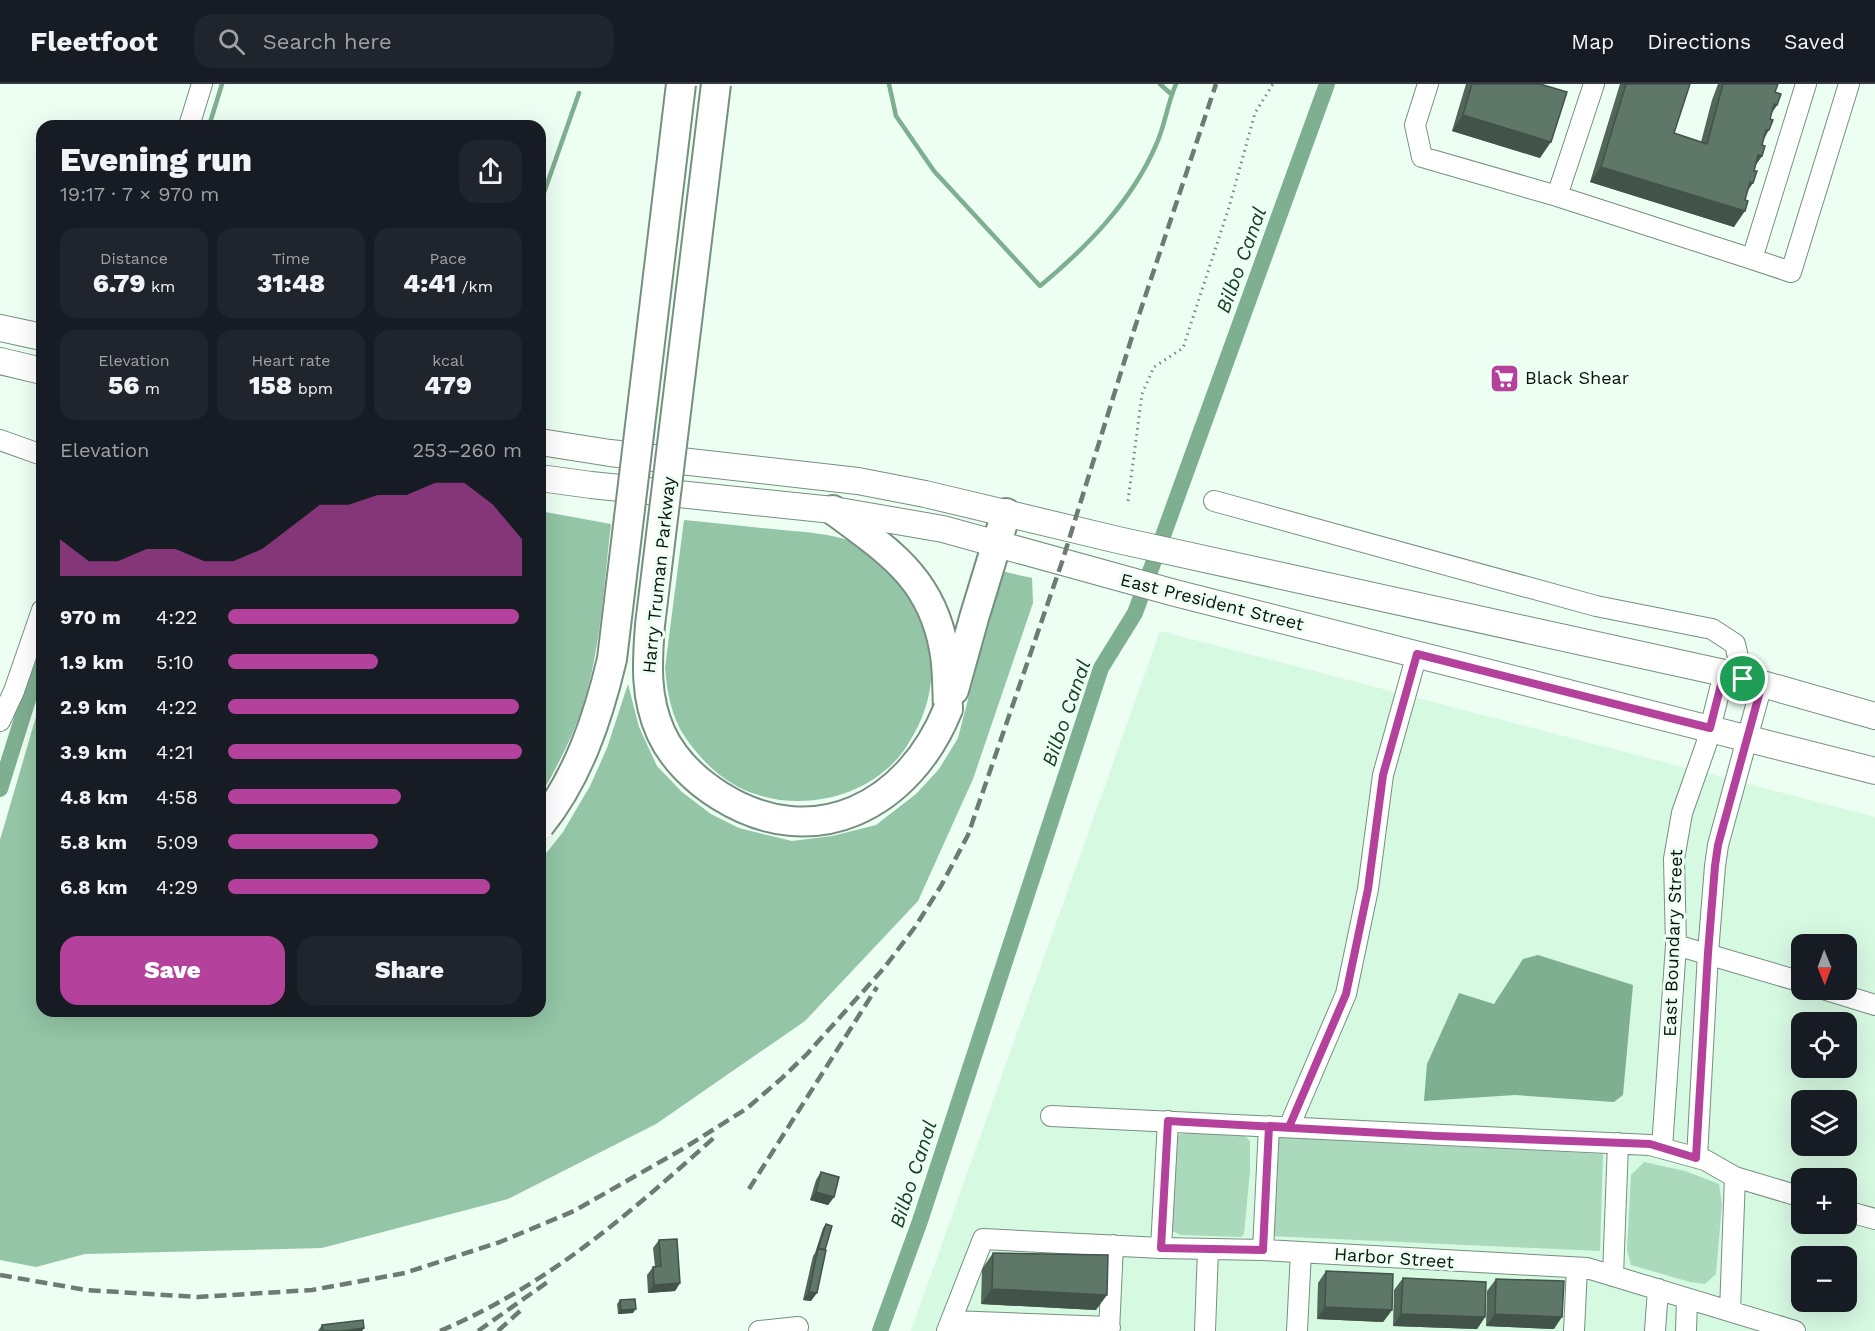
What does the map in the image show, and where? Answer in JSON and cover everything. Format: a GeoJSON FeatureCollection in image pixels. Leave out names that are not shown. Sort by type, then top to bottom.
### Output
{"type":"FeatureCollection","features":[{"type":"Feature","properties":{"kind":"highway","name":"Harry Truman Parkway"},"geometry":{"type":"LineString","coordinates":[[546,817],[558,800],[585,746],[604,692],[612,660],[681,84]]}},
{"type":"Feature","properties":{"kind":"highway","name":"Harry Truman Parkway"},"geometry":{"type":"LineString","coordinates":[[716,84],[651,626],[648,687],[655,718],[668,747],[708,789],[730,803],[764,816],[814,821],[838,817],[880,798],[904,779],[925,755],[938,734],[961,671],[974,618],[1006,513]]}},
{"type":"Feature","properties":{"kind":"highway"},"geometry":{"type":"LineString","coordinates":[[833,510],[886,549],[921,588],[933,609],[945,651],[948,709]]}},
{"type":"Feature","properties":{"kind":"main road"},"geometry":{"type":"LineString","coordinates":[[0,328],[36,336]]}},
{"type":"Feature","properties":{"kind":"main road"},"geometry":{"type":"LineString","coordinates":[[0,362],[36,370]]}},
{"type":"Feature","properties":{"kind":"main road","name":"East President Street"},"geometry":{"type":"LineString","coordinates":[[546,443],[610,453],[858,481],[925,494],[1121,541],[1743,679],[1875,716]]}},
{"type":"Feature","properties":{"kind":"main road","name":"East President Street"},"geometry":{"type":"LineString","coordinates":[[546,479],[833,510],[943,530],[1175,593],[1875,771]]}},
{"type":"Feature","properties":{"kind":"street"},"geometry":{"type":"LineString","coordinates":[[191,120],[201,84]]}},
{"type":"Feature","properties":{"kind":"street"},"geometry":{"type":"LineString","coordinates":[[1428,84],[1415,125],[1422,157],[1557,195],[1791,272],[1849,84]]}},
{"type":"Feature","properties":{"kind":"street"},"geometry":{"type":"LineString","coordinates":[[1557,195],[1594,84]]}},
{"type":"Feature","properties":{"kind":"street"},"geometry":{"type":"LineString","coordinates":[[1752,259],[1806,84]]}},
{"type":"Feature","properties":{"kind":"street"},"geometry":{"type":"LineString","coordinates":[[0,440],[36,453]]}},
{"type":"Feature","properties":{"kind":"street"},"geometry":{"type":"LineString","coordinates":[[1214,501],[1596,606],[1712,629],[1735,644],[1743,679]]}},
{"type":"Feature","properties":{"kind":"street"},"geometry":{"type":"LineString","coordinates":[[0,721],[15,691],[36,630]]}},
{"type":"Feature","properties":{"kind":"street"},"geometry":{"type":"LineString","coordinates":[[1289,1127],[1346,994],[1368,889],[1383,775],[1417,654]]}},
{"type":"Feature","properties":{"kind":"street","name":"East Boundary Street"},"geometry":{"type":"LineString","coordinates":[[1662,1148],[1676,945],[1674,859],[1682,813],[1710,728],[1743,679]]}},
{"type":"Feature","properties":{"kind":"street","name":"East Boundary Street"},"geometry":{"type":"LineString","coordinates":[[1696,1158],[1716,855],[1748,738],[1743,679]]}},
{"type":"Feature","properties":{"kind":"street"},"geometry":{"type":"LineString","coordinates":[[1676,945],[1791,979]]}},
{"type":"Feature","properties":{"kind":"street"},"geometry":{"type":"LineString","coordinates":[[1857,999],[1875,1005]]}},
{"type":"Feature","properties":{"kind":"street"},"geometry":{"type":"LineString","coordinates":[[1051,1116],[1650,1144],[1705,1160],[1735,1178],[1791,1194]]}},
{"type":"Feature","properties":{"kind":"street"},"geometry":{"type":"LineString","coordinates":[[1161,1248],[1168,1121]]}},
{"type":"Feature","properties":{"kind":"street"},"geometry":{"type":"LineString","coordinates":[[1263,1250],[1269,1126]]}},
{"type":"Feature","properties":{"kind":"street"},"geometry":{"type":"LineString","coordinates":[[1613,1276],[1618,1143]]}},
{"type":"Feature","properties":{"kind":"street"},"geometry":{"type":"LineString","coordinates":[[1730,1311],[1735,1178]]}},
{"type":"Feature","properties":{"kind":"street"},"geometry":{"type":"LineString","coordinates":[[1857,1214],[1875,1219]]}},
{"type":"Feature","properties":{"kind":"street","name":"Harbor Street"},"geometry":{"type":"LineString","coordinates":[[949,1326],[983,1239],[1161,1248],[1263,1250],[1587,1268],[1795,1331]]}},
{"type":"Feature","properties":{"kind":"street"},"geometry":{"type":"LineString","coordinates":[[949,1326],[1110,1329],[1113,1245]]}},
{"type":"Feature","properties":{"kind":"street"},"geometry":{"type":"LineString","coordinates":[[1205,1331],[1208,1249]]}},
{"type":"Feature","properties":{"kind":"street"},"geometry":{"type":"LineString","coordinates":[[1297,1331],[1301,1252]]}},
{"type":"Feature","properties":{"kind":"street"},"geometry":{"type":"LineString","coordinates":[[1574,1331],[1577,1268]]}},
{"type":"Feature","properties":{"kind":"street"},"geometry":{"type":"LineString","coordinates":[[1655,1331],[1658,1290]]}},
{"type":"Feature","properties":{"kind":"street"},"geometry":{"type":"LineString","coordinates":[[1686,1331],[1687,1299]]}},
{"type":"Feature","properties":{"kind":"street"},"geometry":{"type":"LineString","coordinates":[[759,1331],[798,1327]]}},
{"type":"Feature","properties":{"kind":"path"},"geometry":{"type":"LineString","coordinates":[[1128,501],[1142,394],[1154,367],[1183,348],[1229,207],[1255,113],[1274,84]]}},
{"type":"Feature","properties":{"kind":"shaded area"},"geometry":{"type":"Polygon","coordinates":[[[546,512],[611,524],[601,615],[589,684],[579,717],[546,785],[546,512]]]}},
{"type":"Feature","properties":{"kind":"shaded area"},"geometry":{"type":"Polygon","coordinates":[[[684,520],[839,537],[867,550],[895,576],[915,609],[928,640],[932,669],[930,692],[924,714],[904,751],[886,770],[867,783],[845,793],[823,799],[799,801],[776,799],[754,794],[726,780],[695,750],[680,729],[673,712],[665,668],[684,520]]]}},
{"type":"Feature","properties":{"kind":"shaded area"},"geometry":{"type":"Polygon","coordinates":[[[1001,571],[1032,578],[1033,603],[973,779],[918,901],[805,1021],[656,1124],[508,1199],[322,1248],[85,1254],[36,1267],[0,1260],[0,840],[36,717],[36,1017],[546,1017],[546,853],[563,832],[590,786],[607,748],[628,684],[639,727],[657,766],[682,792],[711,814],[739,828],[792,841],[832,836],[876,825],[916,794],[939,769],[958,738],[1001,571]]]}},
{"type":"Feature","properties":{"kind":"shaded area"},"geometry":{"type":"Polygon","coordinates":[[[1160,631],[1875,817],[1875,1331],[911,1331],[1160,631]]]}},
{"type":"Feature","properties":{"kind":"shaded area"},"geometry":{"type":"Polygon","coordinates":[[[1538,955],[1633,985],[1623,1095],[1614,1102],[1515,1095],[1424,1101],[1427,1064],[1459,993],[1494,1004],[1523,959],[1538,955]]]}},
{"type":"Feature","properties":{"kind":"shaded area"},"geometry":{"type":"Polygon","coordinates":[[[1186,1133],[1245,1136],[1250,1141],[1250,1171],[1244,1234],[1241,1237],[1181,1235],[1172,1231],[1176,1135],[1186,1133]]]}},
{"type":"Feature","properties":{"kind":"shaded area"},"geometry":{"type":"Polygon","coordinates":[[[1279,1137],[1603,1154],[1600,1251],[1270,1236],[1273,1149],[1279,1137]]]}},
{"type":"Feature","properties":{"kind":"shaded area"},"geometry":{"type":"Polygon","coordinates":[[[1644,1162],[1685,1171],[1719,1184],[1722,1204],[1716,1274],[1705,1284],[1631,1265],[1627,1250],[1631,1175],[1644,1162]]]}},
{"type":"Feature","properties":{"kind":"building"},"geometry":{"type":"Polygon","coordinates":[[[1472,84],[1540,84],[1567,92],[1551,142],[1463,115],[1472,84]]]}},
{"type":"Feature","properties":{"kind":"building"},"geometry":{"type":"Polygon","coordinates":[[[1626,84],[1690,84],[1674,133],[1707,144],[1723,84],[1778,84],[1775,92],[1781,94],[1777,105],[1774,104],[1770,119],[1773,120],[1769,130],[1766,130],[1762,156],[1758,155],[1754,171],[1757,171],[1753,183],[1750,182],[1745,200],[1748,201],[1745,211],[1601,167],[1626,84]]]}},
{"type":"Feature","properties":{"kind":"building"},"geometry":{"type":"Polygon","coordinates":[[[821,1172],[839,1177],[834,1197],[816,1192],[821,1172]]]}},
{"type":"Feature","properties":{"kind":"building"},"geometry":{"type":"Polygon","coordinates":[[[826,1224],[832,1226],[825,1250],[818,1249],[826,1224]]]}},
{"type":"Feature","properties":{"kind":"building"},"geometry":{"type":"Polygon","coordinates":[[[677,1239],[680,1283],[654,1285],[653,1267],[661,1266],[659,1240],[677,1239]]]}},
{"type":"Feature","properties":{"kind":"building"},"geometry":{"type":"Polygon","coordinates":[[[818,1248],[826,1250],[817,1293],[809,1292],[818,1248]]]}},
{"type":"Feature","properties":{"kind":"building"},"geometry":{"type":"Polygon","coordinates":[[[993,1253],[1108,1255],[1107,1295],[992,1289],[993,1253]]]}},
{"type":"Feature","properties":{"kind":"building"},"geometry":{"type":"Polygon","coordinates":[[[1326,1271],[1393,1274],[1392,1310],[1325,1307],[1326,1271]]]}},
{"type":"Feature","properties":{"kind":"building"},"geometry":{"type":"Polygon","coordinates":[[[1403,1278],[1486,1282],[1485,1317],[1401,1314],[1403,1278]]]}},
{"type":"Feature","properties":{"kind":"building"},"geometry":{"type":"Polygon","coordinates":[[[1496,1279],[1564,1281],[1562,1317],[1495,1314],[1496,1279]]]}},
{"type":"Feature","properties":{"kind":"building"},"geometry":{"type":"Polygon","coordinates":[[[635,1299],[636,1309],[621,1310],[620,1300],[635,1299]]]}},
{"type":"Feature","properties":{"kind":"building"},"geometry":{"type":"Polygon","coordinates":[[[363,1320],[364,1328],[323,1331],[322,1325],[363,1320]]]}},
{"type":"Feature","properties":{"kind":"waterway"},"geometry":{"type":"LineString","coordinates":[[211,120],[222,84]]}},
{"type":"Feature","properties":{"kind":"waterway"},"geometry":{"type":"LineString","coordinates":[[889,84],[896,116],[934,171],[1040,286],[1107,222],[1134,185],[1159,138],[1176,84]]}},
{"type":"Feature","properties":{"kind":"waterway"},"geometry":{"type":"LineString","coordinates":[[1160,84],[1171,94]]}},
{"type":"Feature","properties":{"kind":"waterway","name":"Bilbo Canal"},"geometry":{"type":"LineString","coordinates":[[880,1331],[920,1221],[1101,668],[1135,613],[1327,84]]}},
{"type":"Feature","properties":{"kind":"waterway"},"geometry":{"type":"LineString","coordinates":[[546,187],[579,93]]}},
{"type":"Feature","properties":{"kind":"waterway"},"geometry":{"type":"LineString","coordinates":[[0,789],[36,674]]}},
{"type":"Feature","properties":{"kind":"railway"},"geometry":{"type":"LineString","coordinates":[[0,1275],[86,1290],[198,1297],[312,1290],[405,1273],[500,1242],[574,1211],[681,1150],[746,1109],[807,1054],[884,968],[915,927],[941,886],[968,835],[1062,562],[1135,327],[1216,84]]}},
{"type":"Feature","properties":{"kind":"railway"},"geometry":{"type":"LineString","coordinates":[[749,1189],[877,987]]}},
{"type":"Feature","properties":{"kind":"railway"},"geometry":{"type":"LineString","coordinates":[[440,1331],[517,1292],[587,1245],[717,1135]]}},
{"type":"Feature","properties":{"kind":"railway"},"geometry":{"type":"LineString","coordinates":[[478,1331],[549,1281]]}},
{"type":"Feature","properties":{"kind":"railway"},"geometry":{"type":"LineString","coordinates":[[498,1331],[520,1311]]}},
{"type":"Feature","properties":{"kind":"place","name":"Black Shear"},"geometry":{"type":"Point","coordinates":[1504,378]}},
{"type":"Feature","properties":{"kind":"route"},"geometry":{"type":"LineString","coordinates":[[1743,679],[1724,673],[1710,728],[1417,654],[1383,775],[1368,889],[1346,994],[1289,1127],[1269,1126],[1263,1250],[1161,1248],[1168,1121],[1289,1127],[1437,1136],[1650,1144],[1696,1158],[1715,866],[1718,845],[1762,684],[1743,679]]}}]}
